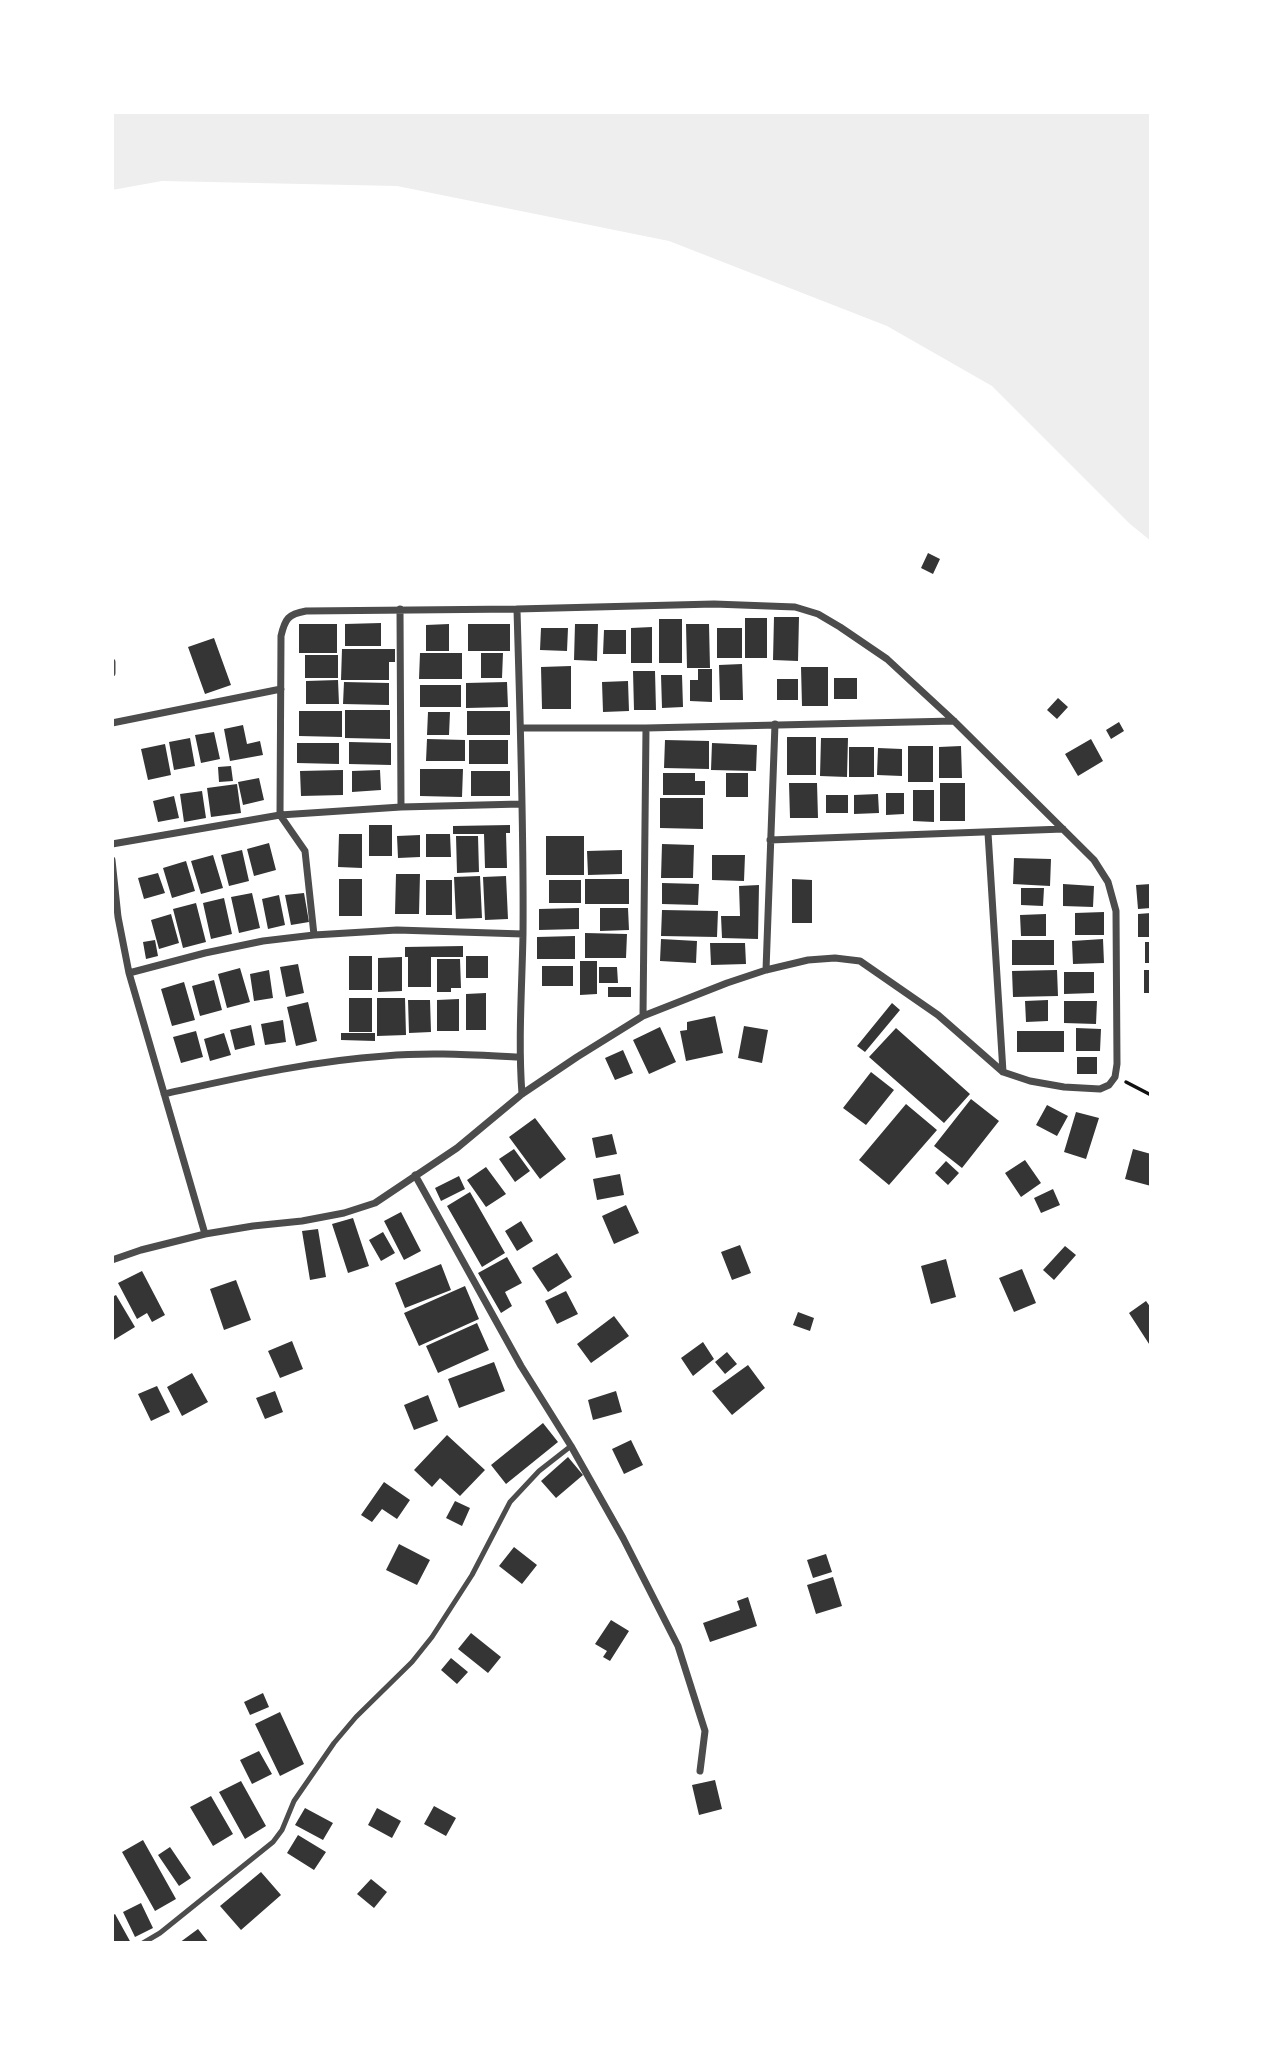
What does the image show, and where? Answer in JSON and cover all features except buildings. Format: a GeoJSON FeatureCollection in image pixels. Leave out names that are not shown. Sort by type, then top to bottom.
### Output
{"type":"FeatureCollection","features":[{"type":"Feature","properties":{"kind":"street"},"geometry":{"type":"LineString","coordinates":[[112,1260],[205,1234],[302,1221],[344,1213],[375,1203],[457,1148],[522,1094],[577,1056],[643,1016],[727,983],[808,960],[835,958],[860,961],[938,1015],[1003,1072],[1030,1081],[1088,1090],[1109,1085],[1115,1077],[1116,911],[1108,882],[1094,860],[954,720],[887,659],[818,614],[795,607],[714,604],[294,613],[287,618],[281,636],[280,815],[305,851],[314,935]]}},
{"type":"Feature","properties":{"kind":"street"},"geometry":{"type":"LineString","coordinates":[[400,610],[401,807]]}},
{"type":"Feature","properties":{"kind":"street"},"geometry":{"type":"LineString","coordinates":[[517,610],[521,728],[523,934],[519,1057],[522,1094]]}},
{"type":"Feature","properties":{"kind":"street"},"geometry":{"type":"LineString","coordinates":[[112,673],[113,662]]}},
{"type":"Feature","properties":{"kind":"street"},"geometry":{"type":"LineString","coordinates":[[112,723],[281,689]]}},
{"type":"Feature","properties":{"kind":"street"},"geometry":{"type":"LineString","coordinates":[[521,728],[646,728],[954,720]]}},
{"type":"Feature","properties":{"kind":"street"},"geometry":{"type":"LineString","coordinates":[[766,970],[775,724]]}},
{"type":"Feature","properties":{"kind":"street"},"geometry":{"type":"LineString","coordinates":[[643,1016],[646,728]]}},
{"type":"Feature","properties":{"kind":"street"},"geometry":{"type":"LineString","coordinates":[[112,844],[280,815],[401,807],[521,804]]}},
{"type":"Feature","properties":{"kind":"street"},"geometry":{"type":"LineString","coordinates":[[770,840],[1063,829]]}},
{"type":"Feature","properties":{"kind":"street"},"geometry":{"type":"LineString","coordinates":[[988,833],[1003,1072]]}},
{"type":"Feature","properties":{"kind":"street"},"geometry":{"type":"LineString","coordinates":[[112,860],[118,917],[130,973],[205,1234]]}},
{"type":"Feature","properties":{"kind":"street"},"geometry":{"type":"LineString","coordinates":[[130,973],[262,941],[314,935],[397,930],[523,934]]}},
{"type":"Feature","properties":{"kind":"street"},"geometry":{"type":"LineString","coordinates":[[164,1094],[331,1061],[454,1054],[519,1057]]}},
{"type":"Feature","properties":{"kind":"street"},"geometry":{"type":"LineString","coordinates":[[415,1175],[521,1366],[623,1538],[678,1646],[705,1731],[700,1771]]}},
{"type":"Feature","properties":{"kind":"lane"},"geometry":{"type":"LineString","coordinates":[[143,1943],[160,1933],[273,1842],[282,1830],[294,1801],[334,1743],[356,1717],[412,1662],[432,1637],[472,1575],[510,1502],[539,1471],[571,1447]]}},
{"type":"Feature","properties":{"kind":"path"},"geometry":{"type":"LineString","coordinates":[[1115,1077],[1151,1095]]}},
{"type":"Feature","properties":{"kind":"shaded area"},"geometry":{"type":"Polygon","coordinates":[[[112,112],[1151,112],[1151,541],[1130,524],[992,386],[887,326],[669,241],[397,186],[162,181],[112,190],[112,112]]]}}]}
